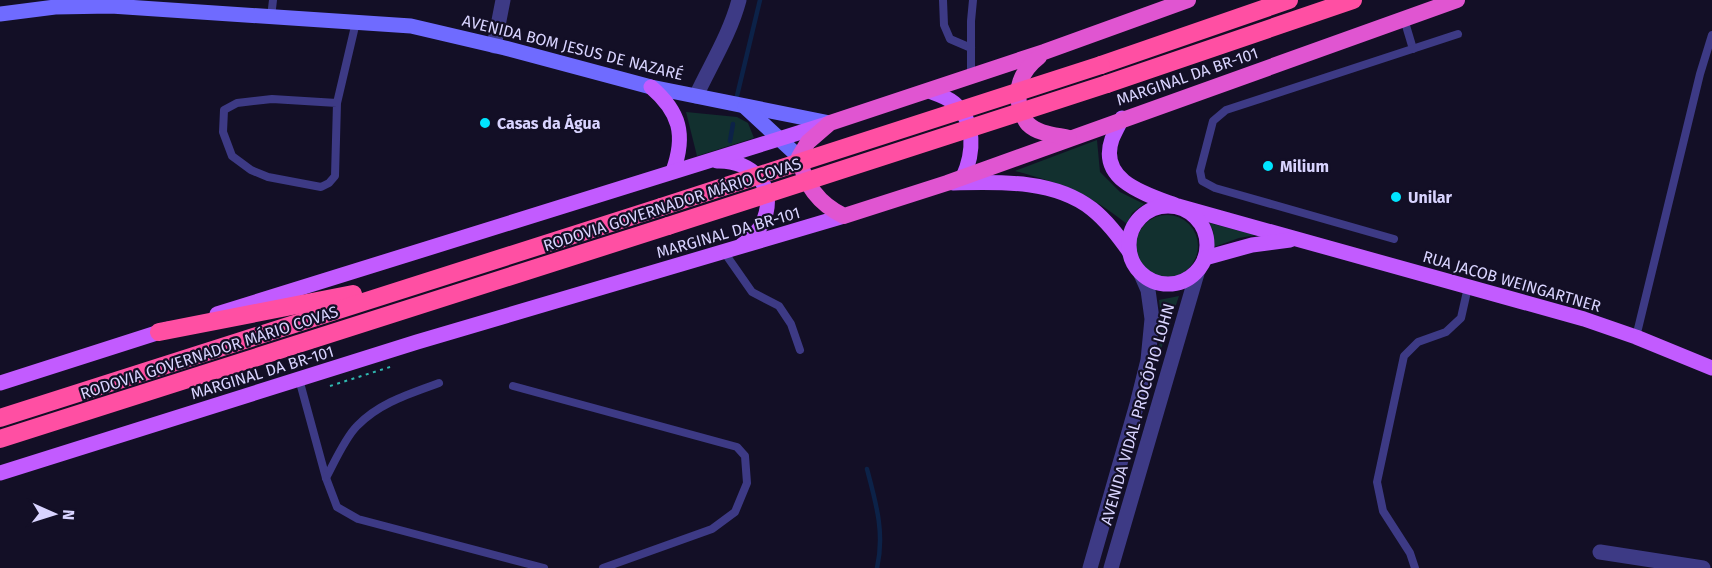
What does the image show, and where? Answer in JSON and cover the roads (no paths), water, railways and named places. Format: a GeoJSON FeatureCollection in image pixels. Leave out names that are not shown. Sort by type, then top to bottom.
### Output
{"type":"FeatureCollection","features":[{"type":"Feature","properties":{"kind":"highway"},"geometry":{"type":"LineString","coordinates":[[844,216],[816,196],[807,182],[799,156],[808,142],[830,123],[1044,52],[1161,5],[1188,0]]}},
{"type":"Feature","properties":{"kind":"highway","name":"RODOVIA GOVERNADOR MÁRIO COVAS"},"geometry":{"type":"LineString","coordinates":[[0,418],[1101,65],[1289,0]]}},
{"type":"Feature","properties":{"kind":"highway","name":"RODOVIA GOVERNADOR MÁRIO COVAS"},"geometry":{"type":"LineString","coordinates":[[0,439],[1107,84],[1353,0]]}},
{"type":"Feature","properties":{"kind":"highway","name":"MARGINAL DA BR-101"},"geometry":{"type":"LineString","coordinates":[[844,216],[946,183],[1122,118],[1457,0]]}},
{"type":"Feature","properties":{"kind":"highway"},"geometry":{"type":"LineString","coordinates":[[1044,52],[1024,71],[1017,88],[1019,106],[1027,123],[1038,130],[1069,138]]}},
{"type":"Feature","properties":{"kind":"highway"},"geometry":{"type":"LineString","coordinates":[[159,332],[437,278]]}},
{"type":"Feature","properties":{"kind":"main road","name":"AVENIDA BOM JESUS DE NAZARÉ"},"geometry":{"type":"LineString","coordinates":[[0,14],[55,3],[411,26],[494,45],[651,87],[830,123]]}},
{"type":"Feature","properties":{"kind":"main road"},"geometry":{"type":"LineString","coordinates":[[651,87],[666,99],[676,116],[680,134],[680,153],[673,171]]}},
{"type":"Feature","properties":{"kind":"main road"},"geometry":{"type":"LineString","coordinates":[[929,91],[947,98],[956,105],[965,118],[972,137],[972,148],[969,164],[963,177]]}},
{"type":"Feature","properties":{"kind":"main road"},"geometry":{"type":"LineString","coordinates":[[742,105],[799,156]]}},
{"type":"Feature","properties":{"kind":"main road","name":"RUA JACOB WEINGARTNER"},"geometry":{"type":"LineString","coordinates":[[1122,118],[1112,140],[1111,164],[1117,176],[1137,191],[1178,206],[1584,319],[1712,368]]}},
{"type":"Feature","properties":{"kind":"main road"},"geometry":{"type":"LineString","coordinates":[[0,383],[830,123]]}},
{"type":"Feature","properties":{"kind":"main road"},"geometry":{"type":"LineString","coordinates":[[705,162],[741,163],[758,174],[765,189],[767,210],[761,227],[740,247]]}},
{"type":"Feature","properties":{"kind":"main road"},"geometry":{"type":"LineString","coordinates":[[946,183],[1012,182],[1041,187],[1070,196],[1091,208],[1106,222],[1129,251],[1133,263],[1141,274],[1152,281],[1164,284],[1177,283],[1189,278],[1202,264],[1208,245],[1206,232],[1200,221],[1190,212],[1178,206],[1165,205],[1152,208],[1141,215],[1131,232],[1129,251]]}},
{"type":"Feature","properties":{"kind":"main road","name":"MARGINAL DA BR-101"},"geometry":{"type":"LineString","coordinates":[[0,473],[565,298],[844,216]]}},
{"type":"Feature","properties":{"kind":"main road","name":"RUA JACOB WEINGARTNER"},"geometry":{"type":"LineString","coordinates":[[1202,264],[1252,245],[1298,239]]}},
{"type":"Feature","properties":{"kind":"street"},"geometry":{"type":"LineString","coordinates":[[494,45],[503,0]]}},
{"type":"Feature","properties":{"kind":"street"},"geometry":{"type":"LineString","coordinates":[[696,96],[733,21],[739,0]]}},
{"type":"Feature","properties":{"kind":"street","name":"AVENIDA VIDAL PROCÓPIO LOHN"},"geometry":{"type":"LineString","coordinates":[[1111,568],[1202,264]]}},
{"type":"Feature","properties":{"kind":"street","name":"AVENIDA VIDAL PROCÓPIO LOHN"},"geometry":{"type":"LineString","coordinates":[[1090,568],[1148,360],[1152,319],[1148,290],[1141,274]]}},
{"type":"Feature","properties":{"kind":"street"},"geometry":{"type":"LineString","coordinates":[[1600,552],[1651,564],[1702,568]]}},
{"type":"Feature","properties":{"kind":"lane"},"geometry":{"type":"LineString","coordinates":[[271,17],[273,0]]}},
{"type":"Feature","properties":{"kind":"lane"},"geometry":{"type":"LineString","coordinates":[[943,0],[944,25],[950,39],[971,48]]}},
{"type":"Feature","properties":{"kind":"lane"},"geometry":{"type":"LineString","coordinates":[[971,76],[973,0]]}},
{"type":"Feature","properties":{"kind":"lane"},"geometry":{"type":"LineString","coordinates":[[1404,19],[1413,49]]}},
{"type":"Feature","properties":{"kind":"lane"},"geometry":{"type":"LineString","coordinates":[[337,103],[272,99],[237,102],[224,110],[223,132],[232,156],[251,170],[268,177],[321,187],[329,183],[335,176],[337,103],[356,22]]}},
{"type":"Feature","properties":{"kind":"lane"},"geometry":{"type":"LineString","coordinates":[[1394,239],[1215,188],[1202,181],[1200,171],[1213,121],[1226,110],[1458,34]]}},
{"type":"Feature","properties":{"kind":"lane"},"geometry":{"type":"LineString","coordinates":[[1636,337],[1709,56],[1712,35]]}},
{"type":"Feature","properties":{"kind":"lane"},"geometry":{"type":"LineString","coordinates":[[724,252],[752,292],[779,306],[791,324],[800,350]]}},
{"type":"Feature","properties":{"kind":"lane"},"geometry":{"type":"LineString","coordinates":[[1415,568],[1410,553],[1383,511],[1377,482],[1404,356],[1418,342],[1446,332],[1461,318],[1468,287]]}},
{"type":"Feature","properties":{"kind":"lane"},"geometry":{"type":"LineString","coordinates":[[299,379],[326,478],[337,507],[358,519],[544,568]]}},
{"type":"Feature","properties":{"kind":"lane"},"geometry":{"type":"LineString","coordinates":[[326,478],[355,428],[373,411],[394,399],[439,383]]}},
{"type":"Feature","properties":{"kind":"lane"},"geometry":{"type":"LineString","coordinates":[[513,386],[737,447],[745,456],[747,483],[735,512],[712,529],[603,568]]}},
{"type":"Feature","properties":{"kind":"waterway"},"geometry":{"type":"LineString","coordinates":[[736,100],[760,0]]}},
{"type":"Feature","properties":{"kind":"waterway"},"geometry":{"type":"LineString","coordinates":[[730,141],[733,124]]}},
{"type":"Feature","properties":{"kind":"waterway"},"geometry":{"type":"LineString","coordinates":[[867,469],[880,530],[877,568]]}},
{"type":"Feature","properties":{"kind":"place","name":"Casas da Água"},"geometry":{"type":"Point","coordinates":[485,123]}},
{"type":"Feature","properties":{"kind":"place","name":"Milium"},"geometry":{"type":"Point","coordinates":[1268,166]}},
{"type":"Feature","properties":{"kind":"place","name":"Unilar"},"geometry":{"type":"Point","coordinates":[1396,197]}}]}
